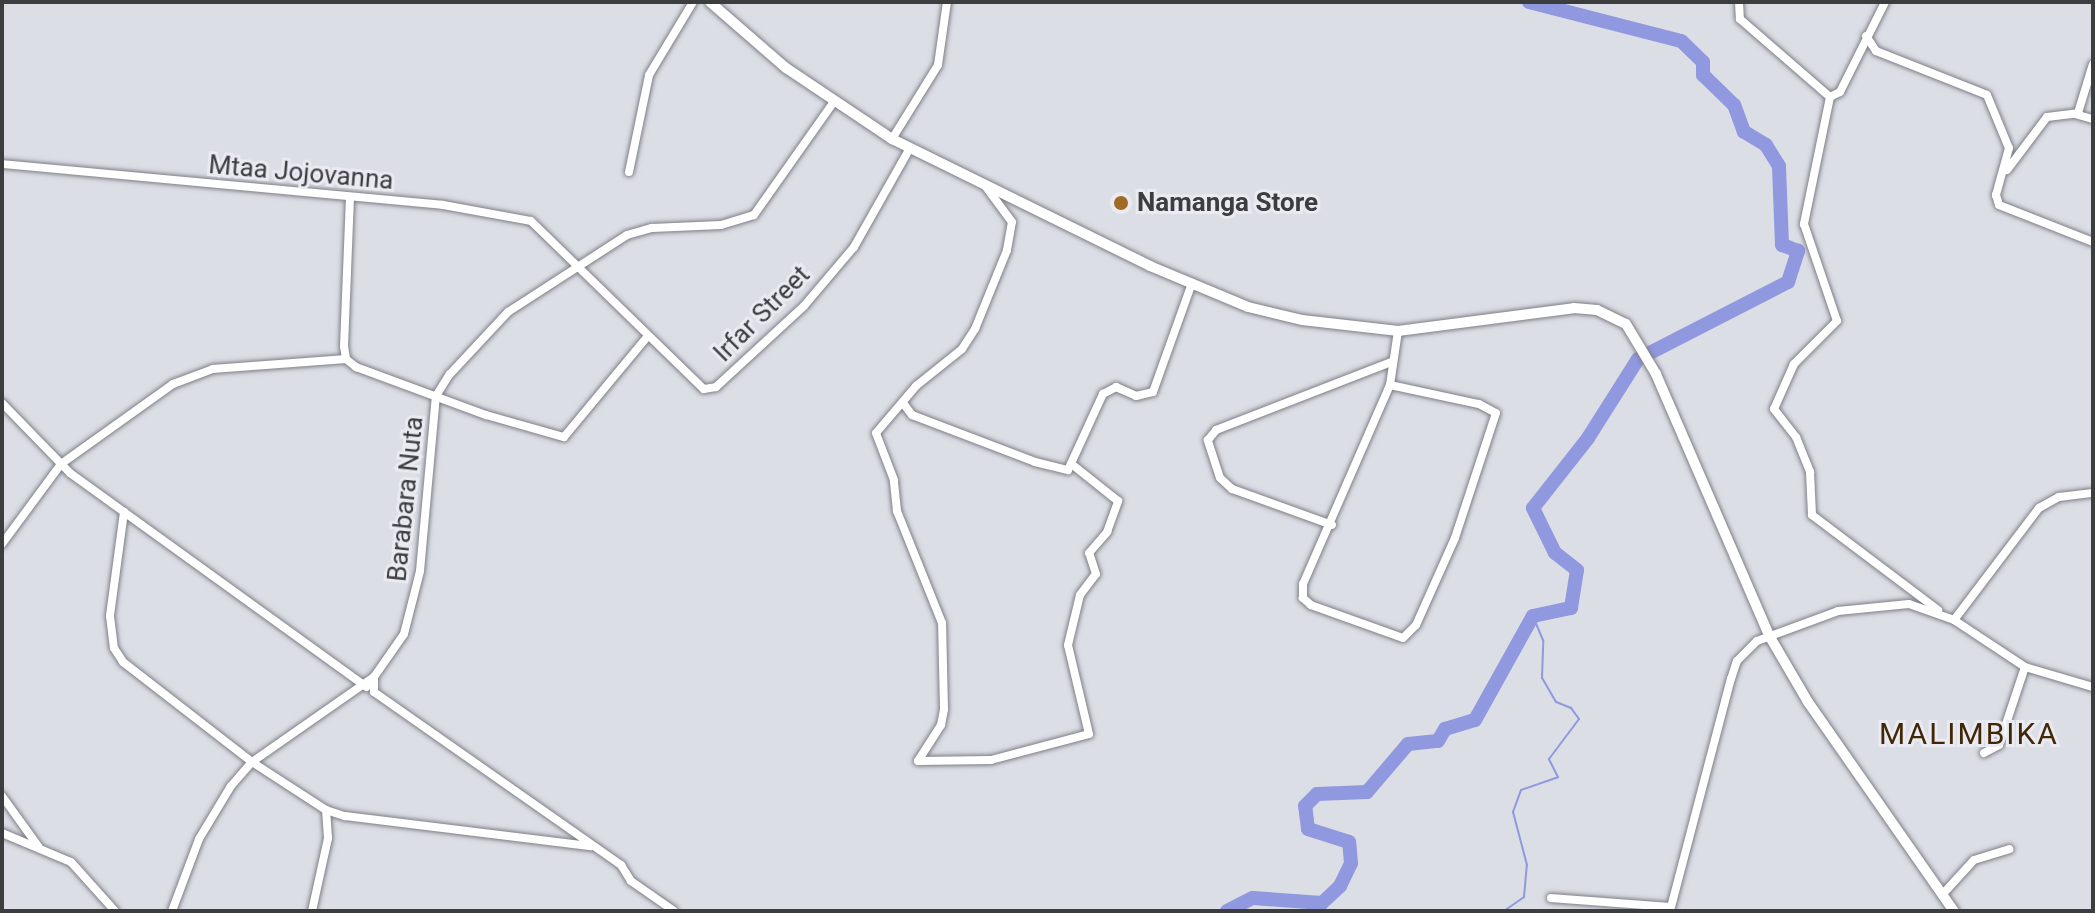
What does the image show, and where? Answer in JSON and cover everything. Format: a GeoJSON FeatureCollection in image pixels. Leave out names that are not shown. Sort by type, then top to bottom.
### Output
{"type":"FeatureCollection","features":[{"type":"Feature","properties":{"kind":"main road"},"geometry":{"type":"LineString","coordinates":[[710,2],[833,103],[892,139],[986,187],[1248,307],[1302,320],[1398,331],[1574,308],[1613,315],[1644,348],[1770,637],[1808,702],[1954,911]]}},
{"type":"Feature","properties":{"kind":"street"},"geometry":{"type":"LineString","coordinates":[[629,172],[649,75],[693,2]]}},
{"type":"Feature","properties":{"kind":"street"},"geometry":{"type":"LineString","coordinates":[[892,139],[938,65],[947,2]]}},
{"type":"Feature","properties":{"kind":"street"},"geometry":{"type":"LineString","coordinates":[[1739,2],[1740,19],[1830,97]]}},
{"type":"Feature","properties":{"kind":"street"},"geometry":{"type":"LineString","coordinates":[[1830,97],[1840,92],[1885,2]]}},
{"type":"Feature","properties":{"kind":"street"},"geometry":{"type":"LineString","coordinates":[[1866,36],[1876,51],[1987,95],[2009,148],[2007,170]]}},
{"type":"Feature","properties":{"kind":"street"},"geometry":{"type":"LineString","coordinates":[[2075,114],[2093,64]]}},
{"type":"Feature","properties":{"kind":"street"},"geometry":{"type":"LineString","coordinates":[[1830,97],[1804,224],[1837,321],[1794,364],[1778,389],[1774,409],[1796,437],[1810,472],[1812,515],[1943,615]]}},
{"type":"Feature","properties":{"kind":"street","name":"Barabara Nuta"},"geometry":{"type":"LineString","coordinates":[[172,911],[199,839],[231,786],[252,762],[374,677],[414,608],[436,396],[490,329],[578,264],[641,230],[721,225],[754,215],[833,103]]}},
{"type":"Feature","properties":{"kind":"street"},"geometry":{"type":"LineString","coordinates":[[2093,119],[2075,114],[2047,117],[2007,170],[1996,195],[1999,205],[2093,242]]}},
{"type":"Feature","properties":{"kind":"street","name":"Irfar Street"},"geometry":{"type":"LineString","coordinates":[[578,264],[693,383],[716,387],[804,306],[854,247],[910,148]]}},
{"type":"Feature","properties":{"kind":"street","name":"Mtaa Jojovanna"},"geometry":{"type":"LineString","coordinates":[[2,164],[443,205],[531,221],[578,264]]}},
{"type":"Feature","properties":{"kind":"street"},"geometry":{"type":"LineString","coordinates":[[986,187],[990,199],[1011,215],[1007,250],[962,349],[881,423],[876,438],[894,480],[897,511],[942,623],[946,684],[941,725],[918,761],[991,760],[1089,734],[1068,645],[1080,595],[1096,574],[1089,553],[1107,532],[1118,501],[1074,466]]}},
{"type":"Feature","properties":{"kind":"street"},"geometry":{"type":"LineString","coordinates":[[346,359],[350,197]]}},
{"type":"Feature","properties":{"kind":"street"},"geometry":{"type":"LineString","coordinates":[[903,403],[912,415],[1035,462],[1068,470],[1074,466],[1103,394],[1111,388],[1136,396],[1153,392],[1192,283]]}},
{"type":"Feature","properties":{"kind":"street"},"geometry":{"type":"LineString","coordinates":[[1390,385],[1479,404],[1496,413],[1455,538],[1410,635],[1395,638],[1303,598],[1303,584],[1332,525],[1390,385],[1398,331]]}},
{"type":"Feature","properties":{"kind":"street"},"geometry":{"type":"LineString","coordinates":[[2,544],[61,464],[191,375],[346,359],[436,396],[564,437],[647,337]]}},
{"type":"Feature","properties":{"kind":"street"},"geometry":{"type":"LineString","coordinates":[[1332,525],[1232,489],[1220,478],[1208,440],[1216,430],[1391,362]]}},
{"type":"Feature","properties":{"kind":"street"},"geometry":{"type":"LineString","coordinates":[[2,403],[61,464],[124,512],[591,846],[674,911]]}},
{"type":"Feature","properties":{"kind":"street"},"geometry":{"type":"LineString","coordinates":[[1954,620],[2039,508],[2059,497],[2093,493]]}},
{"type":"Feature","properties":{"kind":"street"},"geometry":{"type":"LineString","coordinates":[[124,512],[110,616],[114,648],[123,662],[252,762],[326,810],[498,838],[591,846]]}},
{"type":"Feature","properties":{"kind":"street"},"geometry":{"type":"LineString","coordinates":[[1551,898],[1670,909],[1731,679],[1749,647],[1770,637],[1866,604],[1909,604],[1954,620],[2025,667],[2093,687]]}},
{"type":"Feature","properties":{"kind":"street"},"geometry":{"type":"LineString","coordinates":[[1984,753],[1999,745],[2025,667]]}},
{"type":"Feature","properties":{"kind":"street"},"geometry":{"type":"LineString","coordinates":[[374,677],[374,692]]}},
{"type":"Feature","properties":{"kind":"street"},"geometry":{"type":"LineString","coordinates":[[2,796],[38,847]]}},
{"type":"Feature","properties":{"kind":"street"},"geometry":{"type":"LineString","coordinates":[[312,911],[328,838],[326,810]]}},
{"type":"Feature","properties":{"kind":"street"},"geometry":{"type":"LineString","coordinates":[[2,833],[71,862],[115,911]]}},
{"type":"Feature","properties":{"kind":"street"},"geometry":{"type":"LineString","coordinates":[[1942,895],[1974,860],[2009,849]]}},
{"type":"Feature","properties":{"kind":"waterway"},"geometry":{"type":"LineString","coordinates":[[1227,911],[1253,898],[1322,903],[1340,886],[1351,863],[1349,842],[1308,829],[1305,806],[1317,794],[1367,792],[1408,744],[1438,741],[1445,729],[1475,720],[1533,616],[1571,608],[1577,570],[1555,553],[1533,508],[1588,438],[1638,359],[1788,282],[1798,251],[1782,245],[1779,166],[1766,145],[1744,132],[1734,105],[1703,75],[1703,62],[1681,41],[1529,2]]}},
{"type":"Feature","properties":{"kind":"waterway"},"geometry":{"type":"LineString","coordinates":[[1504,911],[1524,897],[1527,865],[1513,812],[1521,790],[1558,777],[1549,759],[1579,719],[1571,708],[1556,702],[1542,678],[1543,640],[1533,616]]}},
{"type":"Feature","properties":{"kind":"place","name":"Namanga Store"},"geometry":{"type":"Point","coordinates":[1121,203]}},
{"type":"Feature","properties":{"kind":"district","name":"MALIMBIKA"},"geometry":{"type":"Point","coordinates":[1969,734]}}]}
